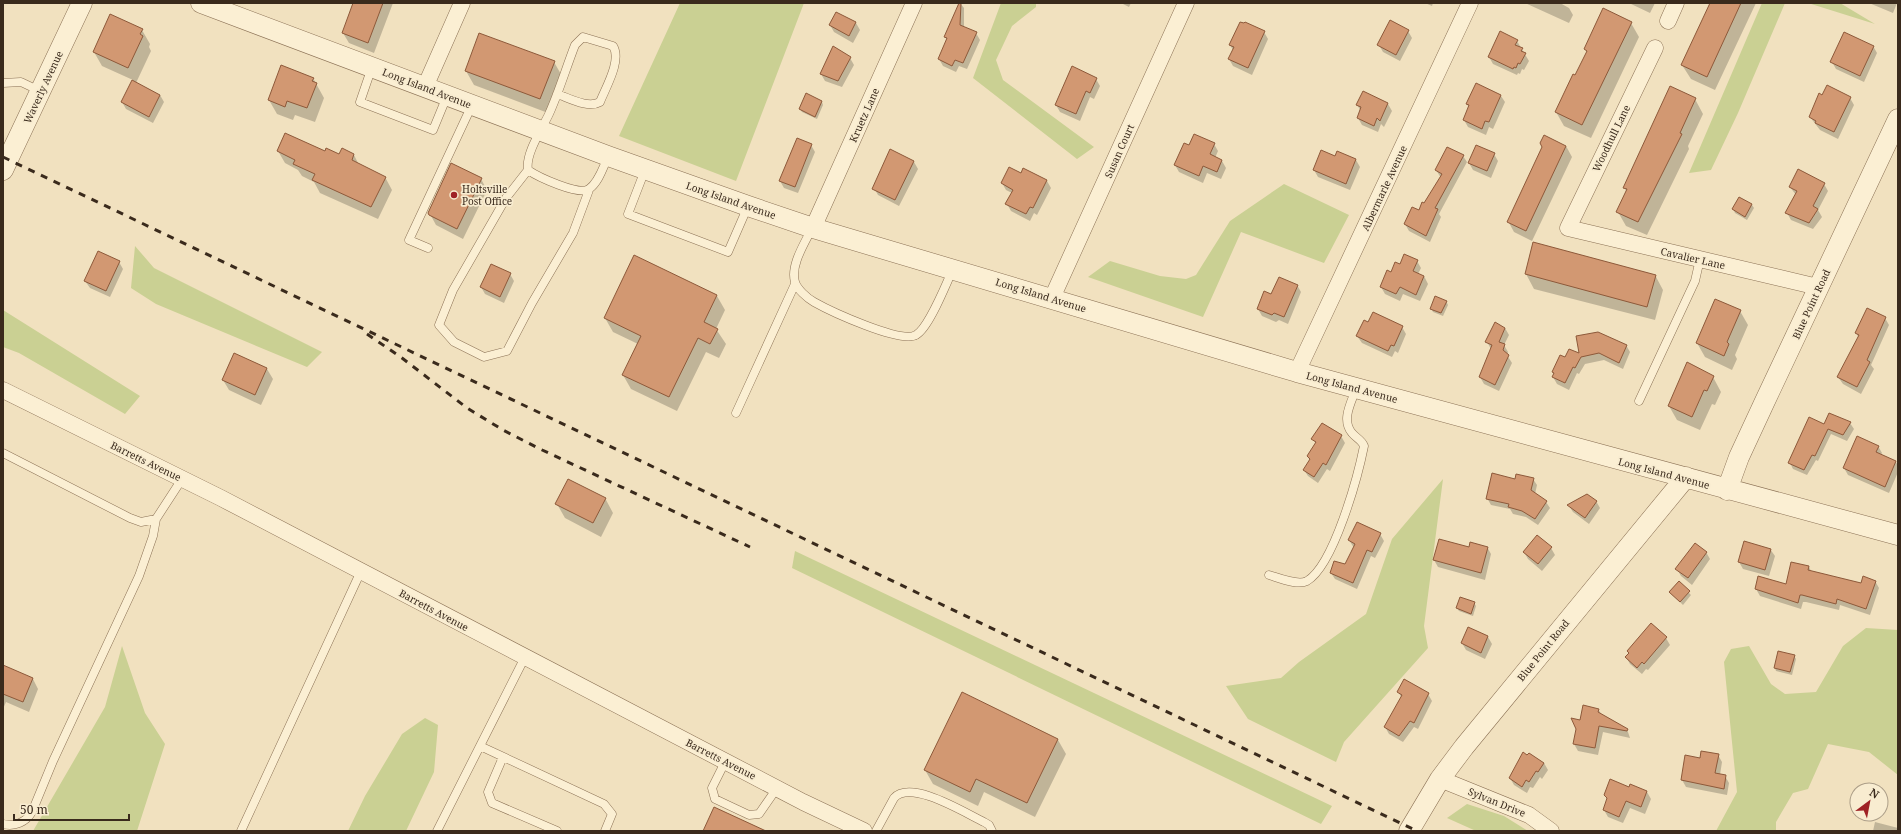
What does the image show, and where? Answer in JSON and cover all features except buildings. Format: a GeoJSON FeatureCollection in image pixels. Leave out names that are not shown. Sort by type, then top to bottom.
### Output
{"type":"FeatureCollection","features":[{"type":"Feature","properties":{"kind":"street","name":"Waverly Avenue"},"geometry":{"type":"LineString","coordinates":[[3,170],[82,3]]}},
{"type":"Feature","properties":{"kind":"street","name":"Long Island Avenue"},"geometry":{"type":"LineString","coordinates":[[201,3],[235,13],[372,67],[645,170],[813,228],[1356,389],[1898,535]]}},
{"type":"Feature","properties":{"kind":"street"},"geometry":{"type":"LineString","coordinates":[[425,87],[462,3]]}},
{"type":"Feature","properties":{"kind":"street","name":"Kruetz Lane"},"geometry":{"type":"LineString","coordinates":[[813,228],[914,3]]}},
{"type":"Feature","properties":{"kind":"street","name":"Susan Court"},"geometry":{"type":"LineString","coordinates":[[1052,298],[1186,3]]}},
{"type":"Feature","properties":{"kind":"street","name":"Albermarle Avenue"},"geometry":{"type":"LineString","coordinates":[[1297,372],[1470,3]]}},
{"type":"Feature","properties":{"kind":"street"},"geometry":{"type":"LineString","coordinates":[[1668,21],[1676,3]]}},
{"type":"Feature","properties":{"kind":"street","name":"Woodhull Lane"},"geometry":{"type":"LineString","coordinates":[[1568,228],[1655,48]]}},
{"type":"Feature","properties":{"kind":"street","name":"Blue Point Road"},"geometry":{"type":"LineString","coordinates":[[1727,490],[1739,457],[1898,119]]}},
{"type":"Feature","properties":{"kind":"street","name":"Cavalier Lane"},"geometry":{"type":"LineString","coordinates":[[1568,228],[1818,287]]}},
{"type":"Feature","properties":{"kind":"street","name":"Barretts Avenue"},"geometry":{"type":"LineString","coordinates":[[3,390],[182,479],[725,762],[864,831]]}},
{"type":"Feature","properties":{"kind":"street","name":"Blue Point Road"},"geometry":{"type":"LineString","coordinates":[[1410,831],[1440,779],[1487,719],[1686,477]]}},
{"type":"Feature","properties":{"kind":"street","name":"Sylvan Drive"},"geometry":{"type":"LineString","coordinates":[[1440,779],[1529,815],[1551,831]]}},
{"type":"Feature","properties":{"kind":"lane"},"geometry":{"type":"LineString","coordinates":[[557,94],[589,104],[600,102],[617,59],[616,51],[613,46],[583,37],[578,40],[549,114],[540,130],[527,164],[528,170],[537,177],[581,192],[589,190]]}},
{"type":"Feature","properties":{"kind":"lane"},"geometry":{"type":"LineString","coordinates":[[372,67],[360,102],[433,130],[448,95]]}},
{"type":"Feature","properties":{"kind":"lane"},"geometry":{"type":"LineString","coordinates":[[3,83],[21,82],[41,92]]}},
{"type":"Feature","properties":{"kind":"lane"},"geometry":{"type":"LineString","coordinates":[[428,248],[409,240],[472,105]]}},
{"type":"Feature","properties":{"kind":"lane"},"geometry":{"type":"LineString","coordinates":[[528,170],[506,198],[453,290],[439,326],[454,342],[484,357],[507,351],[532,303],[573,233],[589,190],[596,182],[608,156]]}},
{"type":"Feature","properties":{"kind":"lane"},"geometry":{"type":"LineString","coordinates":[[645,170],[628,214],[728,252],[748,206]]}},
{"type":"Feature","properties":{"kind":"lane"},"geometry":{"type":"LineString","coordinates":[[736,413],[795,284],[793,273],[813,228]]}},
{"type":"Feature","properties":{"kind":"lane"},"geometry":{"type":"LineString","coordinates":[[1639,401],[1695,281],[1700,260]]}},
{"type":"Feature","properties":{"kind":"lane"},"geometry":{"type":"LineString","coordinates":[[795,284],[813,301],[830,310],[891,335],[905,338],[916,336],[924,329],[953,269]]}},
{"type":"Feature","properties":{"kind":"lane"},"geometry":{"type":"LineString","coordinates":[[1269,575],[1300,583],[1307,581],[1316,573],[1344,518],[1354,490],[1364,446],[1363,442],[1347,427],[1346,421],[1356,389]]}},
{"type":"Feature","properties":{"kind":"lane"},"geometry":{"type":"LineString","coordinates":[[3,453],[130,518],[141,522],[156,519]]}},
{"type":"Feature","properties":{"kind":"lane"},"geometry":{"type":"LineString","coordinates":[[3,824],[18,824],[28,819],[32,812],[53,761],[139,576],[153,536],[156,519],[182,479]]}},
{"type":"Feature","properties":{"kind":"lane"},"geometry":{"type":"LineString","coordinates":[[241,831],[361,571]]}},
{"type":"Feature","properties":{"kind":"lane"},"geometry":{"type":"LineString","coordinates":[[437,831],[525,657]]}},
{"type":"Feature","properties":{"kind":"lane"},"geometry":{"type":"LineString","coordinates":[[480,746],[604,804],[612,814],[605,831]]}},
{"type":"Feature","properties":{"kind":"lane"},"geometry":{"type":"LineString","coordinates":[[503,757],[488,792],[492,803],[557,831]]}},
{"type":"Feature","properties":{"kind":"lane"},"geometry":{"type":"LineString","coordinates":[[725,762],[712,788],[715,799],[749,816],[759,814],[776,788]]}},
{"type":"Feature","properties":{"kind":"lane"},"geometry":{"type":"LineString","coordinates":[[876,831],[894,798],[898,794],[910,792],[917,792],[932,797],[984,822],[992,831]]}},
{"type":"Feature","properties":{"kind":"green space"},"geometry":{"type":"Polygon","coordinates":[[[680,3],[804,3],[736,181],[619,136],[680,3]]]}},
{"type":"Feature","properties":{"kind":"green space"},"geometry":{"type":"Polygon","coordinates":[[[1001,3],[1036,3],[1036,7],[1012,26],[996,60],[1003,80],[1094,147],[1077,159],[973,78],[1001,3]]]}},
{"type":"Feature","properties":{"kind":"green space"},"geometry":{"type":"Polygon","coordinates":[[[1762,3],[1785,3],[1738,113],[1711,170],[1689,173],[1762,3]]]}},
{"type":"Feature","properties":{"kind":"green space"},"geometry":{"type":"Polygon","coordinates":[[[1808,3],[1840,3],[1875,24],[1808,3]]]}},
{"type":"Feature","properties":{"kind":"green space"},"geometry":{"type":"Polygon","coordinates":[[[1284,184],[1349,215],[1324,263],[1241,232],[1203,317],[1088,277],[1110,261],[1160,276],[1186,279],[1196,275],[1230,221],[1284,184]]]}},
{"type":"Feature","properties":{"kind":"green space"},"geometry":{"type":"Polygon","coordinates":[[[135,246],[154,268],[322,352],[307,367],[156,304],[131,288],[135,246]]]}},
{"type":"Feature","properties":{"kind":"green space"},"geometry":{"type":"Polygon","coordinates":[[[3,310],[140,396],[125,414],[19,353],[3,347],[3,310]]]}},
{"type":"Feature","properties":{"kind":"green space"},"geometry":{"type":"Polygon","coordinates":[[[1443,479],[1424,626],[1428,648],[1344,742],[1336,762],[1248,719],[1226,686],[1281,678],[1299,662],[1366,614],[1392,539],[1443,479]]]}},
{"type":"Feature","properties":{"kind":"green space"},"geometry":{"type":"Polygon","coordinates":[[[795,551],[1332,806],[1321,824],[792,568],[795,551]]]}},
{"type":"Feature","properties":{"kind":"green space"},"geometry":{"type":"Polygon","coordinates":[[[1866,628],[1898,630],[1898,775],[1869,752],[1828,744],[1808,789],[1793,793],[1776,822],[1776,831],[1716,831],[1737,792],[1724,662],[1731,649],[1749,646],[1771,684],[1785,694],[1816,692],[1843,646],[1866,628]]]}},
{"type":"Feature","properties":{"kind":"green space"},"geometry":{"type":"Polygon","coordinates":[[[122,646],[145,713],[165,744],[137,831],[33,831],[105,707],[122,646]]]}},
{"type":"Feature","properties":{"kind":"green space"},"geometry":{"type":"Polygon","coordinates":[[[425,718],[438,725],[434,772],[406,831],[348,831],[365,796],[402,734],[425,718]]]}},
{"type":"Feature","properties":{"kind":"green space"},"geometry":{"type":"Polygon","coordinates":[[[1467,804],[1504,816],[1528,831],[1476,831],[1447,818],[1467,804]]]}},
{"type":"Feature","properties":{"kind":"railway"},"geometry":{"type":"LineString","coordinates":[[3,157],[1417,831]]}},
{"type":"Feature","properties":{"kind":"railway"},"geometry":{"type":"LineString","coordinates":[[367,334],[402,358],[467,408],[503,430],[540,449],[750,547]]}},
{"type":"Feature","properties":{"kind":"place","name":"Holtsville Post Office"},"geometry":{"type":"Point","coordinates":[454,195]}}]}
